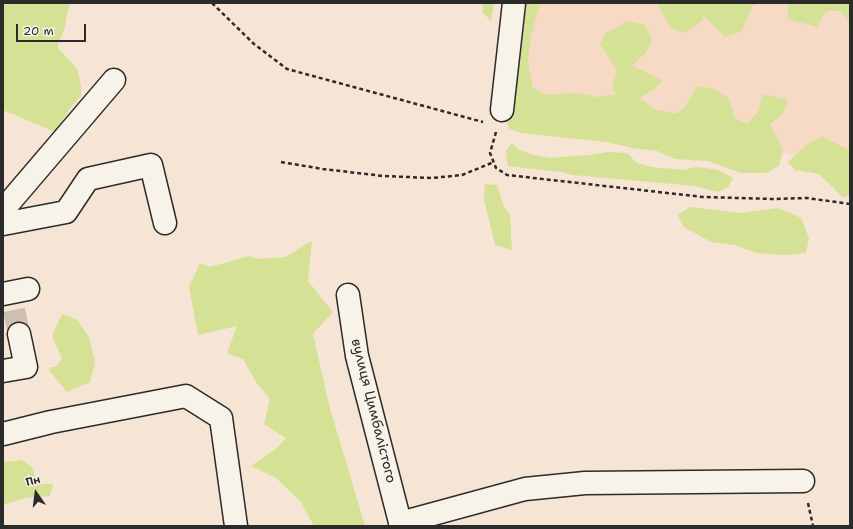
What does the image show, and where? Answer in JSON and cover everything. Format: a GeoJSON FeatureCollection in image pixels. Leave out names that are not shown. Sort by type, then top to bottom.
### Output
{"type":"FeatureCollection","features":[{"type":"Feature","properties":{"kind":"lane"},"geometry":{"type":"LineString","coordinates":[[500,118],[514,3]]}},
{"type":"Feature","properties":{"kind":"lane"},"geometry":{"type":"LineString","coordinates":[[3,210],[114,80]]}},
{"type":"Feature","properties":{"kind":"lane"},"geometry":{"type":"LineString","coordinates":[[3,224],[66,212],[88,179],[150,166],[165,223]]}},
{"type":"Feature","properties":{"kind":"lane","name":"вулиця Цимбалістого"},"geometry":{"type":"LineString","coordinates":[[348,295],[357,356],[401,524]]}},
{"type":"Feature","properties":{"kind":"lane"},"geometry":{"type":"LineString","coordinates":[[3,371],[26,367],[19,334]]}},
{"type":"Feature","properties":{"kind":"lane"},"geometry":{"type":"LineString","coordinates":[[3,434],[186,396],[221,418],[236,526]]}},
{"type":"Feature","properties":{"kind":"lane"},"geometry":{"type":"LineString","coordinates":[[401,524],[525,489],[585,483],[803,481]]}},
{"type":"Feature","properties":{"kind":"path"},"geometry":{"type":"LineString","coordinates":[[212,3],[254,44],[287,69],[500,118],[490,152],[496,168],[507,175],[537,180],[703,197],[774,199],[807,198],[850,204]]}},
{"type":"Feature","properties":{"kind":"path"},"geometry":{"type":"LineString","coordinates":[[281,162],[375,175],[432,178],[462,175],[494,162]]}},
{"type":"Feature","properties":{"kind":"shaded area"},"geometry":{"type":"Polygon","coordinates":[[[526,3],[850,3],[850,164],[526,113],[526,3]]]}},
{"type":"Feature","properties":{"kind":"green space"},"geometry":{"type":"Polygon","coordinates":[[[3,3],[71,3],[68,9],[65,27],[57,47],[77,69],[81,85],[81,96],[71,107],[55,132],[3,110],[3,3]]]}},
{"type":"Feature","properties":{"kind":"green space"},"geometry":{"type":"Polygon","coordinates":[[[482,3],[494,3],[491,21],[483,13],[482,3]]]}},
{"type":"Feature","properties":{"kind":"green space"},"geometry":{"type":"Polygon","coordinates":[[[504,3],[540,3],[531,37],[528,63],[533,88],[548,95],[575,93],[598,97],[617,94],[612,87],[617,70],[600,44],[606,33],[628,21],[645,25],[652,40],[646,52],[632,66],[663,80],[655,88],[640,98],[654,109],[676,114],[686,106],[696,87],[712,88],[728,97],[735,118],[747,124],[758,112],[763,94],[788,100],[783,114],[770,124],[783,149],[779,166],[766,173],[741,173],[708,161],[675,159],[657,151],[633,148],[606,142],[521,133],[509,129],[505,114],[504,3]]]}},
{"type":"Feature","properties":{"kind":"green space"},"geometry":{"type":"Polygon","coordinates":[[[656,3],[758,3],[752,7],[742,31],[725,37],[703,15],[703,20],[684,33],[671,28],[656,3]]]}},
{"type":"Feature","properties":{"kind":"green space"},"geometry":{"type":"Polygon","coordinates":[[[788,3],[850,3],[850,23],[840,11],[826,11],[817,27],[788,19],[788,3]]]}},
{"type":"Feature","properties":{"kind":"green space"},"geometry":{"type":"Polygon","coordinates":[[[822,136],[845,148],[850,148],[850,194],[844,198],[819,174],[795,170],[788,162],[805,146],[822,136]]]}},
{"type":"Feature","properties":{"kind":"green space"},"geometry":{"type":"Polygon","coordinates":[[[512,143],[518,149],[530,154],[550,158],[608,152],[627,153],[637,163],[652,167],[683,170],[696,167],[719,170],[733,178],[728,187],[718,192],[695,186],[573,175],[561,172],[508,166],[506,151],[512,143]]]}},
{"type":"Feature","properties":{"kind":"green space"},"geometry":{"type":"Polygon","coordinates":[[[485,184],[497,185],[503,204],[510,216],[512,250],[495,245],[484,199],[485,184]]]}},
{"type":"Feature","properties":{"kind":"green space"},"geometry":{"type":"Polygon","coordinates":[[[690,207],[741,213],[778,208],[801,218],[809,238],[806,253],[786,255],[756,253],[735,245],[711,242],[684,227],[678,215],[690,207]]]}},
{"type":"Feature","properties":{"kind":"green space"},"geometry":{"type":"Polygon","coordinates":[[[312,241],[308,281],[333,312],[313,334],[329,405],[365,526],[314,526],[301,502],[276,478],[251,466],[277,448],[286,438],[264,424],[270,399],[256,382],[243,359],[227,353],[237,326],[198,335],[189,287],[200,263],[210,267],[249,256],[260,259],[285,257],[312,241]]]}},
{"type":"Feature","properties":{"kind":"green space"},"geometry":{"type":"Polygon","coordinates":[[[62,314],[77,320],[89,337],[95,363],[90,382],[67,392],[49,370],[52,367],[56,367],[62,358],[52,336],[62,314]]]}},
{"type":"Feature","properties":{"kind":"green space"},"geometry":{"type":"Polygon","coordinates":[[[21,460],[32,467],[37,484],[53,484],[50,496],[25,498],[3,505],[3,465],[5,462],[21,460]]]}},
{"type":"Feature","properties":{"kind":"tunnel"},"geometry":{"type":"LineString","coordinates":[[14,310],[19,334]]}}]}
